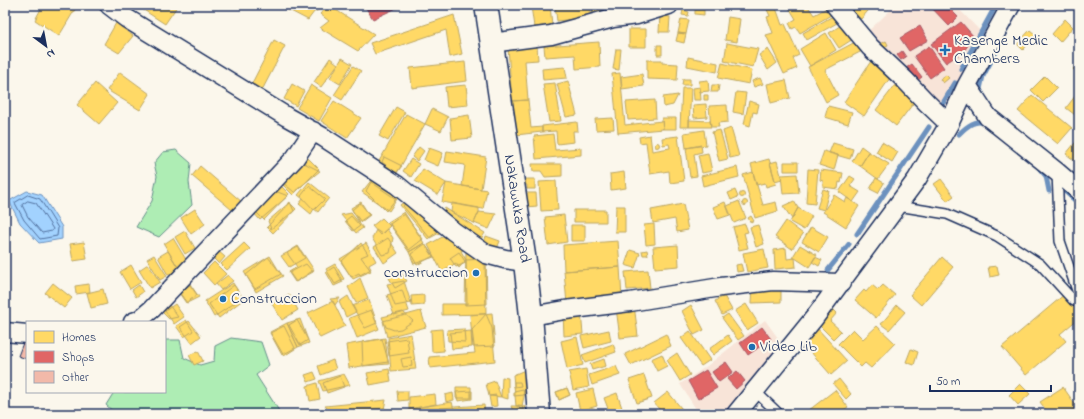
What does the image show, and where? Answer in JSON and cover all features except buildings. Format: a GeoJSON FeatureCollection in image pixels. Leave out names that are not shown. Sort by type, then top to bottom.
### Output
{"type":"FeatureCollection","features":[{"type":"Feature","properties":{"kind":"main road","name":"Nakawuka Road"},"geometry":{"type":"LineString","coordinates":[[486,5],[532,316],[539,414]]}},
{"type":"Feature","properties":{"kind":"street"},"geometry":{"type":"LineString","coordinates":[[109,5],[146,30],[397,185],[453,231],[486,254],[525,262]]}},
{"type":"Feature","properties":{"kind":"street"},"geometry":{"type":"LineString","coordinates":[[491,43],[551,35],[613,18],[637,15],[669,5]]}},
{"type":"Feature","properties":{"kind":"street"},"geometry":{"type":"LineString","coordinates":[[835,5],[870,47],[927,103],[952,118],[970,113],[988,117]]}},
{"type":"Feature","properties":{"kind":"street"},"geometry":{"type":"LineString","coordinates":[[736,414],[841,282],[917,179],[952,118],[967,85],[1011,5]]}},
{"type":"Feature","properties":{"kind":"street"},"geometry":{"type":"LineString","coordinates":[[967,85],[988,117],[1079,191]]}},
{"type":"Feature","properties":{"kind":"street"},"geometry":{"type":"LineString","coordinates":[[136,321],[152,309],[295,158],[313,132]]}},
{"type":"Feature","properties":{"kind":"street"},"geometry":{"type":"LineString","coordinates":[[532,316],[766,282],[841,282]]}},
{"type":"Feature","properties":{"kind":"street"},"geometry":{"type":"LineString","coordinates":[[5,332],[26,334]]}},
{"type":"Feature","properties":{"kind":"lane"},"geometry":{"type":"LineString","coordinates":[[1057,172],[1060,241],[1079,296]]}},
{"type":"Feature","properties":{"kind":"lane"},"geometry":{"type":"LineString","coordinates":[[898,206],[947,214],[997,236],[1040,264],[1074,301],[1079,300]]}},
{"type":"Feature","properties":{"kind":"lane"},"geometry":{"type":"LineString","coordinates":[[755,391],[779,414]]}},
{"type":"Feature","properties":{"kind":"shaded area"},"geometry":{"type":"Polygon","coordinates":[[[896,5],[955,5],[984,35],[944,113],[863,36],[896,5]]]}},
{"type":"Feature","properties":{"kind":"shaded area"},"geometry":{"type":"Polygon","coordinates":[[[765,320],[783,345],[725,414],[699,414],[680,384],[707,366],[765,320]]]}},
{"type":"Feature","properties":{"kind":"green space"},"geometry":{"type":"Polygon","coordinates":[[[176,150],[191,163],[189,182],[192,205],[159,237],[136,227],[152,201],[157,176],[154,163],[163,152],[176,150]]]}},
{"type":"Feature","properties":{"kind":"green space"},"geometry":{"type":"Polygon","coordinates":[[[231,338],[261,342],[269,365],[256,375],[281,414],[116,414],[106,405],[113,393],[166,393],[166,340],[180,340],[184,358],[200,365],[214,361],[215,346],[231,338]]]}},
{"type":"Feature","properties":{"kind":"water"},"geometry":{"type":"Polygon","coordinates":[[[27,191],[42,195],[62,227],[62,239],[39,243],[20,223],[9,201],[27,191]]]}},
{"type":"Feature","properties":{"kind":"waterway"},"geometry":{"type":"LineString","coordinates":[[961,69],[996,5]]}},
{"type":"Feature","properties":{"kind":"waterway"},"geometry":{"type":"LineString","coordinates":[[983,95],[980,89],[983,76],[1002,41]]}},
{"type":"Feature","properties":{"kind":"waterway"},"geometry":{"type":"LineString","coordinates":[[940,108],[955,83]]}},
{"type":"Feature","properties":{"kind":"waterway"},"geometry":{"type":"LineString","coordinates":[[959,134],[968,126],[976,122],[987,125]]}},
{"type":"Feature","properties":{"kind":"waterway"},"geometry":{"type":"LineString","coordinates":[[857,234],[929,127]]}},
{"type":"Feature","properties":{"kind":"waterway"},"geometry":{"type":"LineString","coordinates":[[1040,169],[1046,176],[1049,191]]}},
{"type":"Feature","properties":{"kind":"waterway"},"geometry":{"type":"LineString","coordinates":[[1060,187],[1079,204]]}},
{"type":"Feature","properties":{"kind":"waterway"},"geometry":{"type":"LineString","coordinates":[[828,270],[849,244]]}},
{"type":"Feature","properties":{"kind":"place","name":"Kasenge Medic Chambers"},"geometry":{"type":"Point","coordinates":[945,50]}},
{"type":"Feature","properties":{"kind":"place","name":"construccion"},"geometry":{"type":"Point","coordinates":[476,273]}},
{"type":"Feature","properties":{"kind":"place","name":"Construccion"},"geometry":{"type":"Point","coordinates":[223,299]}},
{"type":"Feature","properties":{"kind":"place","name":"Video Lib"},"geometry":{"type":"Point","coordinates":[752,347]}}]}
